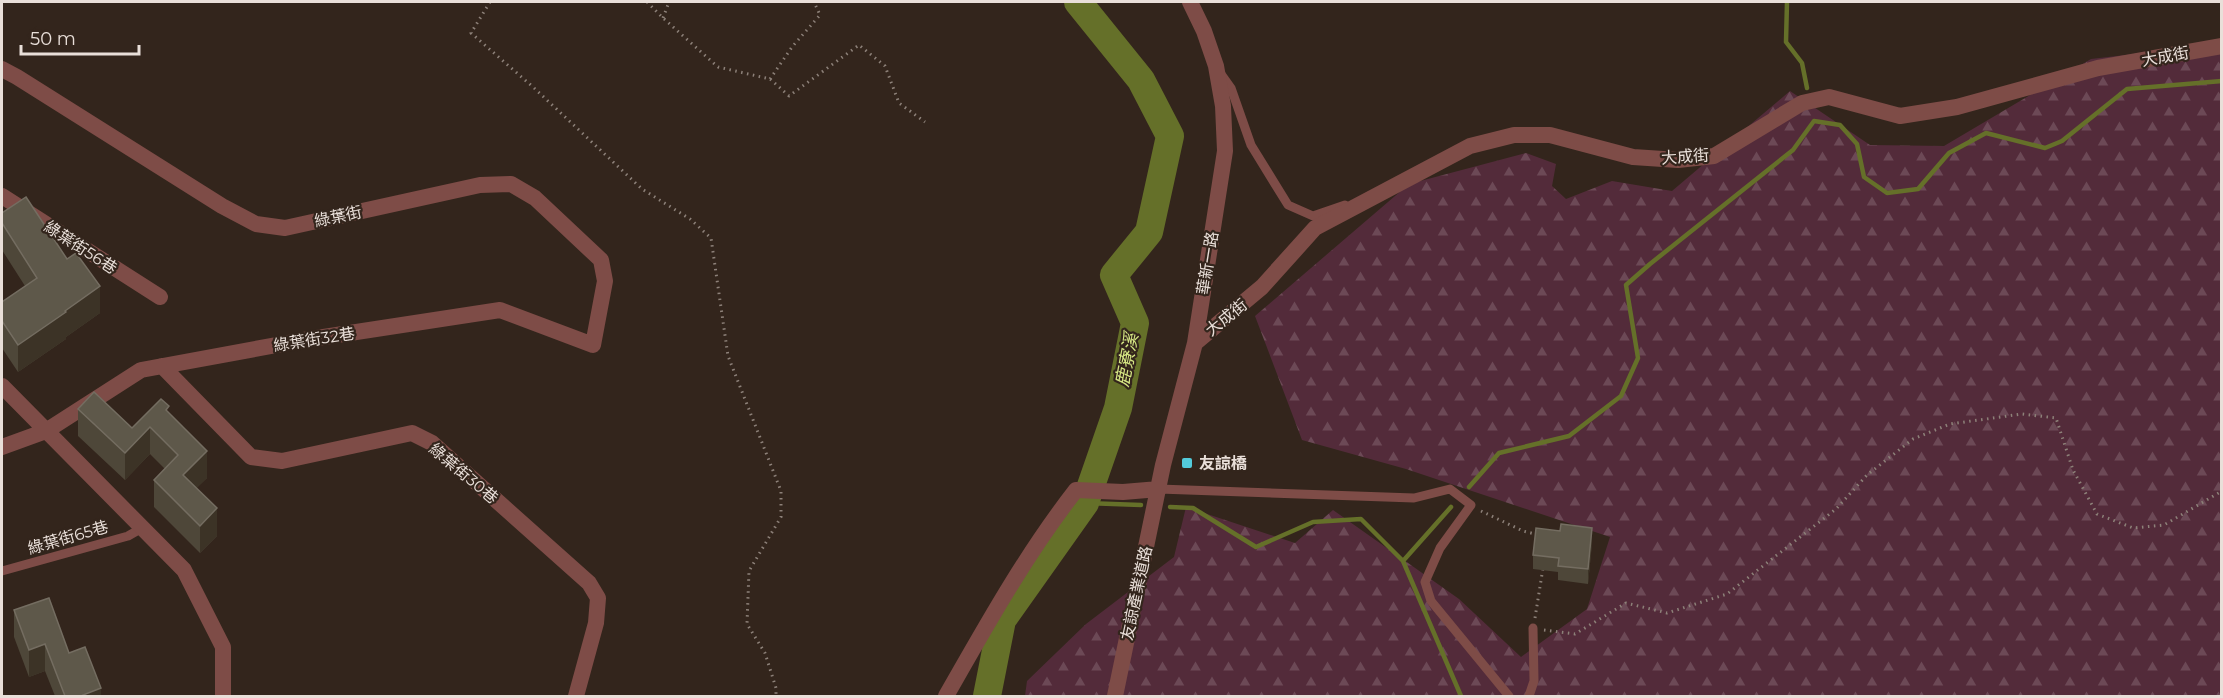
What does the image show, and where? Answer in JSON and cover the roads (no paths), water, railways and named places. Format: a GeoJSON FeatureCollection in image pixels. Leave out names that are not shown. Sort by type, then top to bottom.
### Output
{"type":"FeatureCollection","features":[{"type":"Feature","properties":{"kind":"street","name":"華新一路"},"geometry":{"type":"LineString","coordinates":[[1159,489],[1163,465],[1195,343],[1225,151],[1223,106],[1216,66],[1204,31],[1190,2]]}},
{"type":"Feature","properties":{"kind":"street","name":"大成街"},"geometry":{"type":"LineString","coordinates":[[1195,343],[1262,287],[1316,228],[1470,146],[1514,135],[1550,135],[1633,157],[1678,160],[1714,156],[1802,103],[1829,97],[1900,116],[1957,107],[2098,68],[2222,46]]}},
{"type":"Feature","properties":{"kind":"street","name":"綠葉街"},"geometry":{"type":"LineString","coordinates":[[2,69],[222,206],[256,224],[285,228],[480,185],[511,184],[535,198],[601,260],[605,281],[593,345]]}},
{"type":"Feature","properties":{"kind":"street","name":"綠葉街56巷"},"geometry":{"type":"LineString","coordinates":[[2,196],[160,297]]}},
{"type":"Feature","properties":{"kind":"street","name":"綠葉街32巷"},"geometry":{"type":"LineString","coordinates":[[2,447],[46,431],[141,370],[304,340],[500,310],[593,345]]}},
{"type":"Feature","properties":{"kind":"street","name":"綠葉街30巷"},"geometry":{"type":"LineString","coordinates":[[162,366],[251,457],[282,461],[412,433],[432,443],[589,583],[598,598],[596,623],[576,696]]}},
{"type":"Feature","properties":{"kind":"street"},"geometry":{"type":"LineString","coordinates":[[2,386],[184,570],[223,647],[223,696]]}},
{"type":"Feature","properties":{"kind":"street"},"geometry":{"type":"LineString","coordinates":[[946,696],[1047,527],[1076,490],[1123,492],[1159,489]]}},
{"type":"Feature","properties":{"kind":"street","name":"友諒產業道路"},"geometry":{"type":"LineString","coordinates":[[1115,696],[1146,541],[1159,489]]}},
{"type":"Feature","properties":{"kind":"lane"},"geometry":{"type":"LineString","coordinates":[[1216,66],[1231,88],[1251,145],[1288,205],[1313,216],[1392,188]]}},
{"type":"Feature","properties":{"kind":"lane"},"geometry":{"type":"LineString","coordinates":[[1159,489],[1414,498],[1450,489],[1471,505],[1440,548],[1425,582],[1431,601],[1509,696]]}},
{"type":"Feature","properties":{"kind":"lane","name":"綠葉街65巷"},"geometry":{"type":"LineString","coordinates":[[2,571],[128,536],[142,528]]}},
{"type":"Feature","properties":{"kind":"lane"},"geometry":{"type":"LineString","coordinates":[[1529,696],[1534,681],[1533,628]]}},
{"type":"Feature","properties":{"kind":"waterway","name":"鹿寮溪"},"geometry":{"type":"LineString","coordinates":[[987,696],[1002,620],[1085,503],[1118,408],[1135,323],[1114,275],[1149,232],[1170,136],[1141,80],[1078,2]]}},
{"type":"Feature","properties":{"kind":"waterway"},"geometry":{"type":"LineString","coordinates":[[1787,2],[1786,42],[1802,63],[1807,88]]}},
{"type":"Feature","properties":{"kind":"waterway"},"geometry":{"type":"LineString","coordinates":[[1469,487],[1499,453],[1569,436],[1621,396],[1638,358],[1626,285],[1793,150],[1814,121],[1840,125],[1857,144],[1864,177],[1887,193],[1918,189],[1949,153],[1986,133],[2045,148],[2062,141],[2127,89],[2222,81]]}},
{"type":"Feature","properties":{"kind":"waterway"},"geometry":{"type":"LineString","coordinates":[[1085,503],[1141,505]]}},
{"type":"Feature","properties":{"kind":"waterway"},"geometry":{"type":"LineString","coordinates":[[1170,507],[1193,508],[1256,547],[1313,522],[1361,519],[1403,561],[1451,507]]}},
{"type":"Feature","properties":{"kind":"waterway"},"geometry":{"type":"LineString","coordinates":[[1403,561],[1461,696]]}},
{"type":"Feature","properties":{"kind":"place","name":"友諒橋"},"geometry":{"type":"Point","coordinates":[1187,463]}}]}
